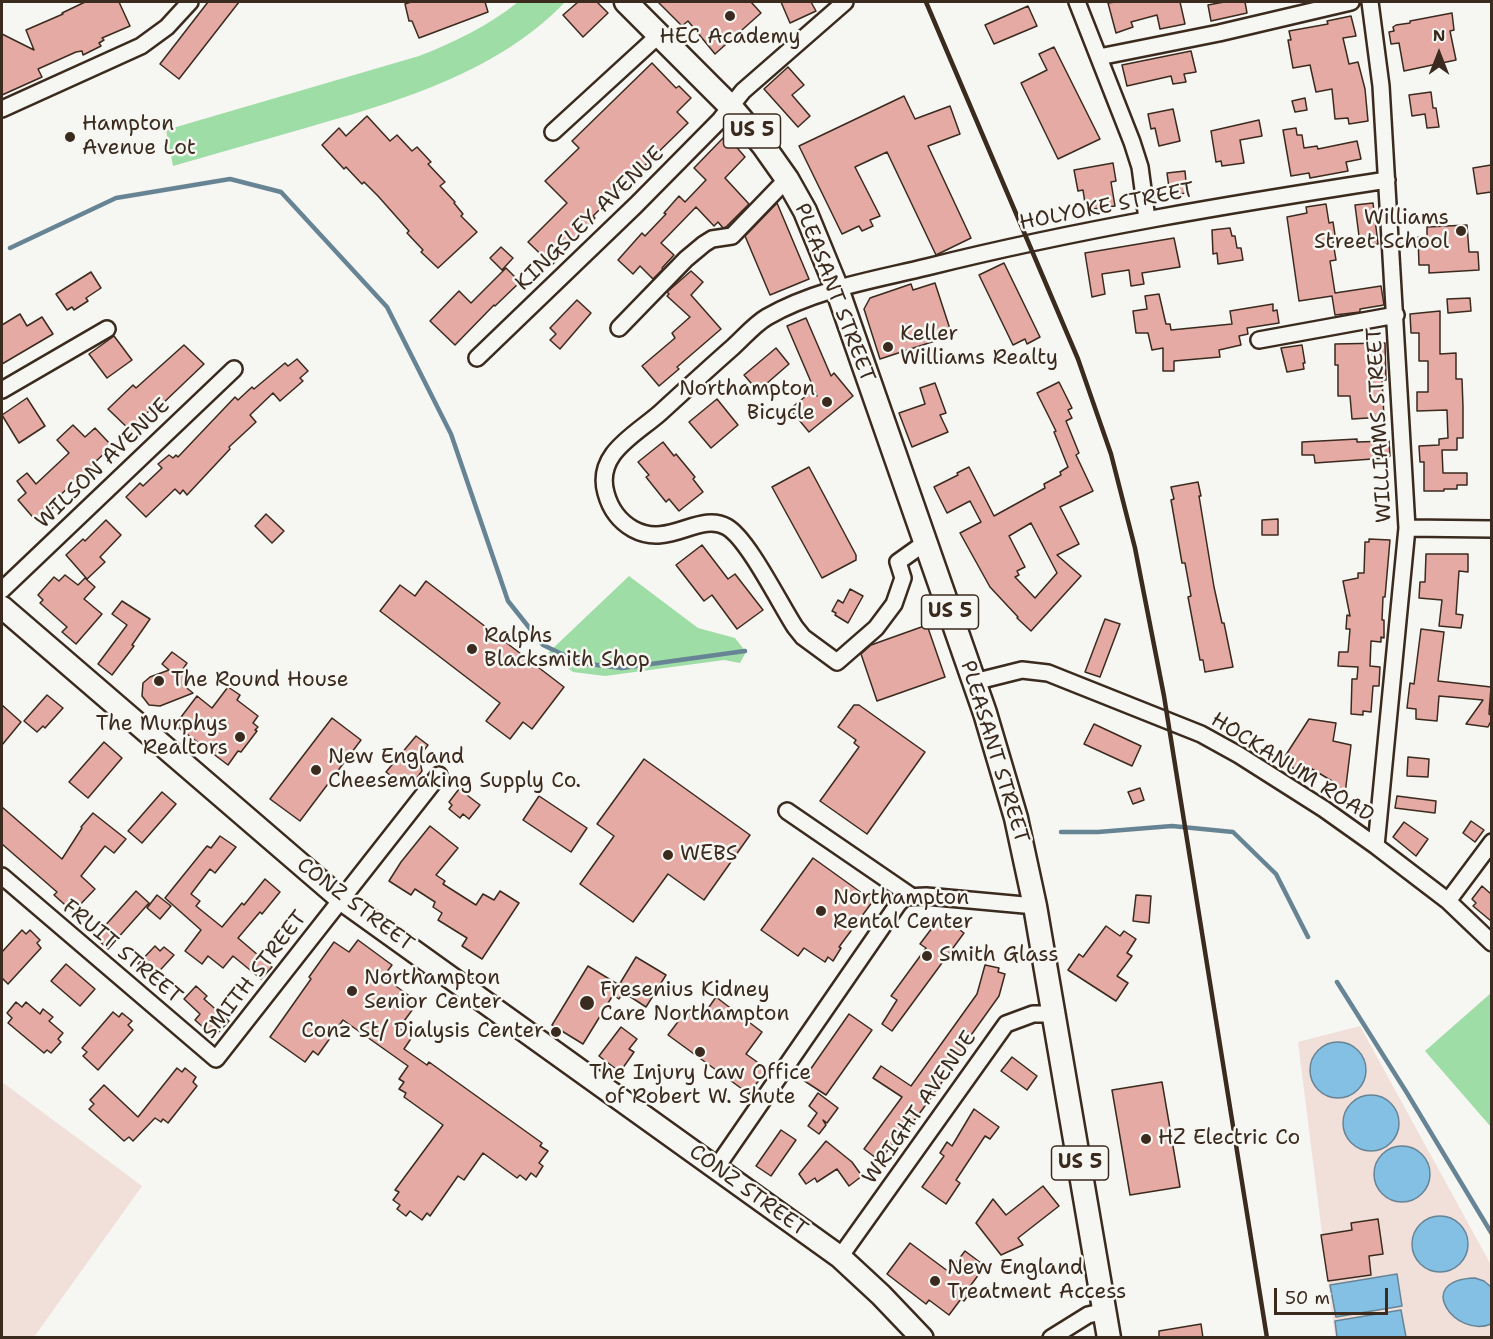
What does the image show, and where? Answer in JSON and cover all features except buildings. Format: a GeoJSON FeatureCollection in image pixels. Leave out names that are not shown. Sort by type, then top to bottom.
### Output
{"type":"FeatureCollection","features":[{"type":"Feature","properties":{"kind":"main road","name":"PLEASANT STREET"},"geometry":{"type":"LineString","coordinates":[[626,2],[731,107],[763,145],[805,211],[837,289],[974,681],[1013,807],[1035,906],[1109,1338]]}},
{"type":"Feature","properties":{"kind":"main road","name":"CONZ STREET"},"geometry":{"type":"LineString","coordinates":[[2,607],[341,899],[840,1257],[922,1338]]}},
{"type":"Feature","properties":{"kind":"street"},"geometry":{"type":"LineString","coordinates":[[2,109],[141,46],[167,27],[189,2]]}},
{"type":"Feature","properties":{"kind":"street","name":"KINGSLEY AVENUE"},"geometry":{"type":"LineString","coordinates":[[477,358],[636,205],[720,120],[743,91],[845,2]]}},
{"type":"Feature","properties":{"kind":"street"},"geometry":{"type":"LineString","coordinates":[[1077,2],[1124,116],[1140,167],[1147,219]]}},
{"type":"Feature","properties":{"kind":"street"},"geometry":{"type":"LineString","coordinates":[[1099,57],[1219,33],[1351,2]]}},
{"type":"Feature","properties":{"kind":"street","name":"WILLIAMS STREET"},"geometry":{"type":"LineString","coordinates":[[1370,2],[1380,86],[1387,180],[1407,528],[1376,846]]}},
{"type":"Feature","properties":{"kind":"street"},"geometry":{"type":"LineString","coordinates":[[553,132],[660,34]]}},
{"type":"Feature","properties":{"kind":"street"},"geometry":{"type":"LineString","coordinates":[[619,328],[686,259],[704,243],[712,239],[732,236],[786,179]]}},
{"type":"Feature","properties":{"kind":"street","name":"HOLYOKE STREET"},"geometry":{"type":"LineString","coordinates":[[926,542],[898,562],[903,578],[894,604],[876,628],[837,662],[803,637],[795,627],[738,536],[726,526],[704,524],[675,534],[655,536],[640,533],[618,518],[606,494],[605,468],[610,456],[764,318],[818,294],[1020,244],[1147,219],[1387,180]]}},
{"type":"Feature","properties":{"kind":"street"},"geometry":{"type":"LineString","coordinates":[[1259,340],[1396,315]]}},
{"type":"Feature","properties":{"kind":"street"},"geometry":{"type":"LineString","coordinates":[[2,390],[107,329]]}},
{"type":"Feature","properties":{"kind":"street","name":"WILSON AVENUE"},"geometry":{"type":"LineString","coordinates":[[2,590],[234,369]]}},
{"type":"Feature","properties":{"kind":"street"},"geometry":{"type":"LineString","coordinates":[[1407,528],[1491,529]]}},
{"type":"Feature","properties":{"kind":"street","name":"HOCKANUM ROAD"},"geometry":{"type":"LineString","coordinates":[[974,681],[1022,670],[1047,673],[1201,734],[1315,803],[1376,846],[1448,901],[1491,943]]}},
{"type":"Feature","properties":{"kind":"street","name":"SMITH STREET"},"geometry":{"type":"LineString","coordinates":[[216,1059],[439,776]]}},
{"type":"Feature","properties":{"kind":"street"},"geometry":{"type":"LineString","coordinates":[[786,811],[911,896]]}},
{"type":"Feature","properties":{"kind":"street"},"geometry":{"type":"LineString","coordinates":[[1448,901],[1491,842]]}},
{"type":"Feature","properties":{"kind":"street","name":"FRUIT STREET"},"geometry":{"type":"LineString","coordinates":[[2,876],[216,1059]]}},
{"type":"Feature","properties":{"kind":"street"},"geometry":{"type":"LineString","coordinates":[[716,1168],[905,897],[933,896],[1035,906]]}},
{"type":"Feature","properties":{"kind":"street","name":"WRIGHT AVENUE"},"geometry":{"type":"LineString","coordinates":[[840,1257],[1006,1024],[1033,1014],[1054,1014]]}},
{"type":"Feature","properties":{"kind":"street"},"geometry":{"type":"LineString","coordinates":[[1052,1338],[1088,1315],[1105,1311]]}},
{"type":"Feature","properties":{"kind":"shaded area"},"geometry":{"type":"Polygon","coordinates":[[[1360,1026],[1491,1265],[1491,1337],[1335,1337],[1298,1042],[1360,1026]]]}},
{"type":"Feature","properties":{"kind":"shaded area"},"geometry":{"type":"Polygon","coordinates":[[[2,1082],[142,1186],[34,1337],[2,1337],[2,1082]]]}},
{"type":"Feature","properties":{"kind":"green space"},"geometry":{"type":"Polygon","coordinates":[[[518,2],[565,2],[510,47],[446,81],[343,117],[173,166],[166,130],[419,56],[471,33],[518,2]]]}},
{"type":"Feature","properties":{"kind":"green space"},"geometry":{"type":"Polygon","coordinates":[[[629,576],[698,628],[735,638],[746,652],[740,663],[724,660],[605,676],[573,672],[548,653],[629,576]]]}},
{"type":"Feature","properties":{"kind":"green space"},"geometry":{"type":"Polygon","coordinates":[[[1492,994],[1491,1127],[1425,1051],[1492,994]]]}},
{"type":"Feature","properties":{"kind":"water"},"geometry":{"type":"Polygon","coordinates":[[[1338,1042],[1349,1044],[1358,1050],[1364,1059],[1366,1070],[1364,1081],[1358,1090],[1349,1096],[1338,1098],[1327,1096],[1318,1090],[1312,1081],[1310,1070],[1312,1059],[1318,1050],[1327,1044],[1338,1042]]]}},
{"type":"Feature","properties":{"kind":"water"},"geometry":{"type":"Polygon","coordinates":[[[1371,1095],[1382,1097],[1391,1103],[1397,1112],[1399,1123],[1397,1134],[1391,1143],[1382,1149],[1371,1151],[1360,1149],[1351,1143],[1345,1134],[1343,1123],[1345,1112],[1351,1103],[1360,1097],[1371,1095]]]}},
{"type":"Feature","properties":{"kind":"water"},"geometry":{"type":"Polygon","coordinates":[[[1402,1146],[1413,1148],[1422,1154],[1428,1163],[1430,1174],[1428,1185],[1422,1194],[1413,1200],[1402,1202],[1391,1200],[1382,1194],[1376,1185],[1374,1174],[1376,1163],[1382,1154],[1391,1148],[1402,1146]]]}},
{"type":"Feature","properties":{"kind":"water"},"geometry":{"type":"Polygon","coordinates":[[[1440,1216],[1451,1218],[1460,1224],[1466,1233],[1468,1244],[1466,1255],[1460,1264],[1451,1270],[1440,1272],[1429,1270],[1420,1264],[1414,1255],[1412,1244],[1414,1233],[1420,1224],[1429,1218],[1440,1216]]]}},
{"type":"Feature","properties":{"kind":"water"},"geometry":{"type":"Polygon","coordinates":[[[1397,1274],[1402,1306],[1336,1317],[1330,1285],[1397,1274]]]}},
{"type":"Feature","properties":{"kind":"water"},"geometry":{"type":"Polygon","coordinates":[[[1475,1278],[1491,1287],[1491,1324],[1478,1326],[1465,1323],[1454,1317],[1446,1307],[1443,1297],[1446,1288],[1456,1281],[1475,1278]]]}},
{"type":"Feature","properties":{"kind":"water"},"geometry":{"type":"Polygon","coordinates":[[[1401,1310],[1406,1337],[1337,1337],[1335,1321],[1401,1310]]]}},
{"type":"Feature","properties":{"kind":"waterway"},"geometry":{"type":"LineString","coordinates":[[10,248],[116,198],[230,179],[281,192],[387,307],[451,434],[508,601],[543,645],[581,663],[622,668],[745,651]]}},
{"type":"Feature","properties":{"kind":"waterway"},"geometry":{"type":"LineString","coordinates":[[1061,832],[1098,832],[1172,826],[1233,832],[1276,874],[1308,937]]}},
{"type":"Feature","properties":{"kind":"waterway"},"geometry":{"type":"LineString","coordinates":[[1337,982],[1492,1234]]}},
{"type":"Feature","properties":{"kind":"railway"},"geometry":{"type":"LineString","coordinates":[[926,2],[1078,359],[1111,454],[1135,548],[1164,696],[1267,1338]]}},
{"type":"Feature","properties":{"kind":"place","name":"HEC Academy"},"geometry":{"type":"Point","coordinates":[730,16]}},
{"type":"Feature","properties":{"kind":"place","name":"Hampton Avenue Lot"},"geometry":{"type":"Point","coordinates":[70,137]}},
{"type":"Feature","properties":{"kind":"place","name":"Williams Street School"},"geometry":{"type":"Point","coordinates":[1461,231]}},
{"type":"Feature","properties":{"kind":"place","name":"Keller Williams Realty"},"geometry":{"type":"Point","coordinates":[888,347]}},
{"type":"Feature","properties":{"kind":"place","name":"Northampton Bicycle"},"geometry":{"type":"Point","coordinates":[827,402]}},
{"type":"Feature","properties":{"kind":"place","name":"Ralphs Blacksmith Shop"},"geometry":{"type":"Point","coordinates":[472,649]}},
{"type":"Feature","properties":{"kind":"place","name":"The Round House"},"geometry":{"type":"Point","coordinates":[159,681]}},
{"type":"Feature","properties":{"kind":"place","name":"The Murphys Realtors"},"geometry":{"type":"Point","coordinates":[240,737]}},
{"type":"Feature","properties":{"kind":"place","name":"New England Cheesemaking Supply Co."},"geometry":{"type":"Point","coordinates":[316,770]}},
{"type":"Feature","properties":{"kind":"place","name":"WEBS"},"geometry":{"type":"Point","coordinates":[668,855]}},
{"type":"Feature","properties":{"kind":"place","name":"Northampton Rental Center"},"geometry":{"type":"Point","coordinates":[821,911]}},
{"type":"Feature","properties":{"kind":"place","name":"Smith Glass"},"geometry":{"type":"Point","coordinates":[927,956]}},
{"type":"Feature","properties":{"kind":"place","name":"Northampton Senior Center"},"geometry":{"type":"Point","coordinates":[352,991]}},
{"type":"Feature","properties":{"kind":"place","name":"Fresenius Kidney Care Northampton"},"geometry":{"type":"Point","coordinates":[587,1003]}},
{"type":"Feature","properties":{"kind":"place","name":"Conz St/ Dialysis Center"},"geometry":{"type":"Point","coordinates":[556,1032]}},
{"type":"Feature","properties":{"kind":"place","name":"The Injury Law Office of Robert W. Shute"},"geometry":{"type":"Point","coordinates":[700,1052]}},
{"type":"Feature","properties":{"kind":"place","name":"HZ Electric Co"},"geometry":{"type":"Point","coordinates":[1146,1139]}},
{"type":"Feature","properties":{"kind":"place","name":"New England Treatment Access"},"geometry":{"type":"Point","coordinates":[935,1281]}}]}
